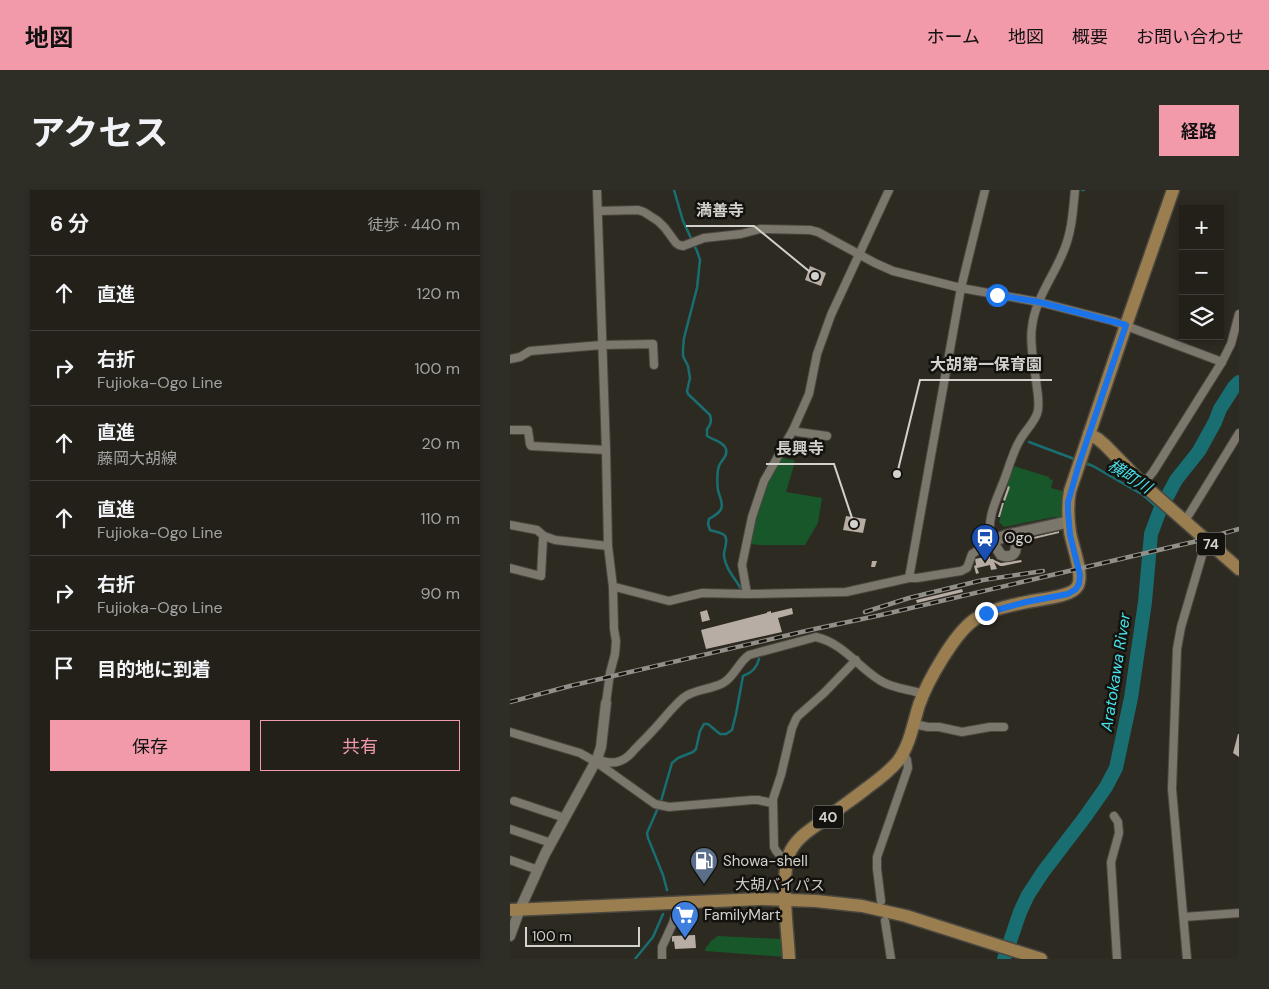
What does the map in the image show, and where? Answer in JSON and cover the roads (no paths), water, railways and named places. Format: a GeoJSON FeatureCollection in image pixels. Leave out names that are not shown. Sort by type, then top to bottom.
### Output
{"type":"FeatureCollection","features":[{"type":"Feature","properties":{"kind":"main road","name":"40"},"geometry":{"type":"LineString","coordinates":[[787,860],[791,850],[807,833],[880,778],[897,761],[909,740],[923,694],[958,635],[967,625],[986,613],[1068,594],[1076,589],[1080,575],[1070,535],[1068,502],[1089,434],[1173,190]]}},
{"type":"Feature","properties":{"kind":"main road","name":"74"},"geometry":{"type":"LineString","coordinates":[[1089,434],[1105,445],[1144,486],[1239,569]]}},
{"type":"Feature","properties":{"kind":"main road"},"geometry":{"type":"LineString","coordinates":[[992,541],[1013,534],[1068,522]]}},
{"type":"Feature","properties":{"kind":"main road"},"geometry":{"type":"LineString","coordinates":[[787,860],[785,899],[789,959]]}},
{"type":"Feature","properties":{"kind":"main road","name":"大胡バイパス"},"geometry":{"type":"LineString","coordinates":[[515,910],[785,899],[834,902],[888,912],[932,924],[1040,959]]}},
{"type":"Feature","properties":{"kind":"street"},"geometry":{"type":"LineString","coordinates":[[510,936],[515,910],[597,761],[601,747],[610,673],[616,645],[613,587],[608,546],[597,190]]}},
{"type":"Feature","properties":{"kind":"street"},"geometry":{"type":"LineString","coordinates":[[747,594],[742,565],[752,517],[766,478],[782,452],[809,394],[817,354],[831,315],[888,190]]}},
{"type":"Feature","properties":{"kind":"street"},"geometry":{"type":"LineString","coordinates":[[908,578],[960,288],[985,190]]}},
{"type":"Feature","properties":{"kind":"street"},"geometry":{"type":"LineString","coordinates":[[1013,534],[1016,550],[1014,554],[1001,555],[990,534],[993,509],[1018,445],[1038,412],[1031,332],[1033,318],[1064,252],[1069,236],[1075,190]]}},
{"type":"Feature","properties":{"kind":"street"},"geometry":{"type":"LineString","coordinates":[[598,211],[638,210],[644,212],[658,221],[679,245],[683,246],[704,238],[741,234],[760,228],[810,230],[818,232],[893,272],[960,288],[1039,302],[1126,325],[1222,362]]}},
{"type":"Feature","properties":{"kind":"street"},"geometry":{"type":"LineString","coordinates":[[1144,486],[1222,362],[1231,344],[1239,314]]}},
{"type":"Feature","properties":{"kind":"street"},"geometry":{"type":"LineString","coordinates":[[510,359],[530,352],[602,345],[653,344],[654,365]]}},
{"type":"Feature","properties":{"kind":"street"},"geometry":{"type":"LineString","coordinates":[[510,430],[528,430],[531,446],[606,450]]}},
{"type":"Feature","properties":{"kind":"street"},"geometry":{"type":"LineString","coordinates":[[793,430],[827,436]]}},
{"type":"Feature","properties":{"kind":"street"},"geometry":{"type":"LineString","coordinates":[[1184,520],[1239,433]]}},
{"type":"Feature","properties":{"kind":"street"},"geometry":{"type":"LineString","coordinates":[[510,525],[537,530],[544,536],[555,540],[608,546]]}},
{"type":"Feature","properties":{"kind":"street"},"geometry":{"type":"LineString","coordinates":[[510,568],[541,576],[542,539],[544,536]]}},
{"type":"Feature","properties":{"kind":"street"},"geometry":{"type":"LineString","coordinates":[[613,587],[669,601],[702,592],[747,594],[846,592],[908,578],[961,571],[966,568],[974,552],[992,541]]}},
{"type":"Feature","properties":{"kind":"street"},"geometry":{"type":"LineString","coordinates":[[1187,959],[1172,789],[1178,649],[1181,627],[1203,552],[1208,542]]}},
{"type":"Feature","properties":{"kind":"street"},"geometry":{"type":"LineString","coordinates":[[597,761],[614,763],[625,759],[684,697],[722,684],[731,676],[743,660],[754,653],[816,637],[841,649],[884,683],[899,689],[923,694]]}},
{"type":"Feature","properties":{"kind":"street"},"geometry":{"type":"LineString","coordinates":[[787,860],[780,856],[774,847],[772,803],[792,728],[796,719],[856,660]]}},
{"type":"Feature","properties":{"kind":"street"},"geometry":{"type":"LineString","coordinates":[[914,724],[962,732],[990,727],[1004,727]]}},
{"type":"Feature","properties":{"kind":"street"},"geometry":{"type":"LineString","coordinates":[[510,732],[575,751],[597,761],[659,805],[668,807],[752,800],[772,803]]}},
{"type":"Feature","properties":{"kind":"street"},"geometry":{"type":"LineString","coordinates":[[881,901],[877,857],[908,768],[907,760],[903,753]]}},
{"type":"Feature","properties":{"kind":"street"},"geometry":{"type":"LineString","coordinates":[[514,801],[564,818]]}},
{"type":"Feature","properties":{"kind":"street"},"geometry":{"type":"LineString","coordinates":[[1114,816],[1118,822],[1119,829],[1110,862],[1117,959]]}},
{"type":"Feature","properties":{"kind":"street"},"geometry":{"type":"LineString","coordinates":[[510,829],[551,843]]}},
{"type":"Feature","properties":{"kind":"street"},"geometry":{"type":"LineString","coordinates":[[510,860],[538,870]]}},
{"type":"Feature","properties":{"kind":"street"},"geometry":{"type":"LineString","coordinates":[[662,959],[662,947],[673,923],[677,911],[677,903]]}},
{"type":"Feature","properties":{"kind":"street"},"geometry":{"type":"LineString","coordinates":[[1184,917],[1239,913]]}},
{"type":"Feature","properties":{"kind":"street"},"geometry":{"type":"LineString","coordinates":[[885,921],[891,959]]}},
{"type":"Feature","properties":{"kind":"waterway"},"geometry":{"type":"LineString","coordinates":[[674,190],[683,221],[700,260],[697,288],[683,348],[683,356],[688,366],[690,378],[687,391],[710,415],[711,423],[707,429],[707,436],[718,441],[726,449],[718,474],[718,488],[722,507],[719,512],[709,519],[708,524],[710,530],[725,536],[725,561],[741,589]]}},
{"type":"Feature","properties":{"kind":"waterway","name":"Aratokawa River"},"geometry":{"type":"LineString","coordinates":[[1004,959],[1020,912],[1028,895],[1106,787],[1116,768],[1131,698],[1145,602],[1151,534],[1160,510],[1176,480],[1199,451],[1220,409],[1239,382]]}},
{"type":"Feature","properties":{"kind":"waterway","name":"横町川"},"geometry":{"type":"LineString","coordinates":[[1029,442],[1077,460]]}},
{"type":"Feature","properties":{"kind":"waterway","name":"横町川"},"geometry":{"type":"LineString","coordinates":[[1085,463],[1143,495],[1160,510]]}},
{"type":"Feature","properties":{"kind":"waterway"},"geometry":{"type":"LineString","coordinates":[[667,890],[647,833],[661,801],[672,763],[696,749],[700,731],[704,724],[708,724],[720,734],[726,734],[732,730],[743,676],[754,670],[759,659]]}},
{"type":"Feature","properties":{"kind":"waterway"},"geometry":{"type":"LineString","coordinates":[[635,959],[653,937],[663,914]]}},
{"type":"Feature","properties":{"kind":"railway"},"geometry":{"type":"LineString","coordinates":[[510,702],[570,686],[1193,542],[1239,529]]}},
{"type":"Feature","properties":{"kind":"railway"},"geometry":{"type":"LineString","coordinates":[[865,612],[909,598],[983,580],[1043,571]]}},
{"type":"Feature","properties":{"kind":"place","name":"満善寺"},"geometry":{"type":"Point","coordinates":[815,276]}},
{"type":"Feature","properties":{"kind":"place","name":"大胡第一保育園"},"geometry":{"type":"Point","coordinates":[897,474]}},
{"type":"Feature","properties":{"kind":"place","name":"長興寺"},"geometry":{"type":"Point","coordinates":[854,524]}},
{"type":"Feature","properties":{"kind":"place","name":"Ogo"},"geometry":{"type":"Point","coordinates":[985,562]}},
{"type":"Feature","properties":{"kind":"place","name":"Showa-shell"},"geometry":{"type":"Point","coordinates":[704,885]}},
{"type":"Feature","properties":{"kind":"place","name":"FamilyMart"},"geometry":{"type":"Point","coordinates":[685,939]}}]}
